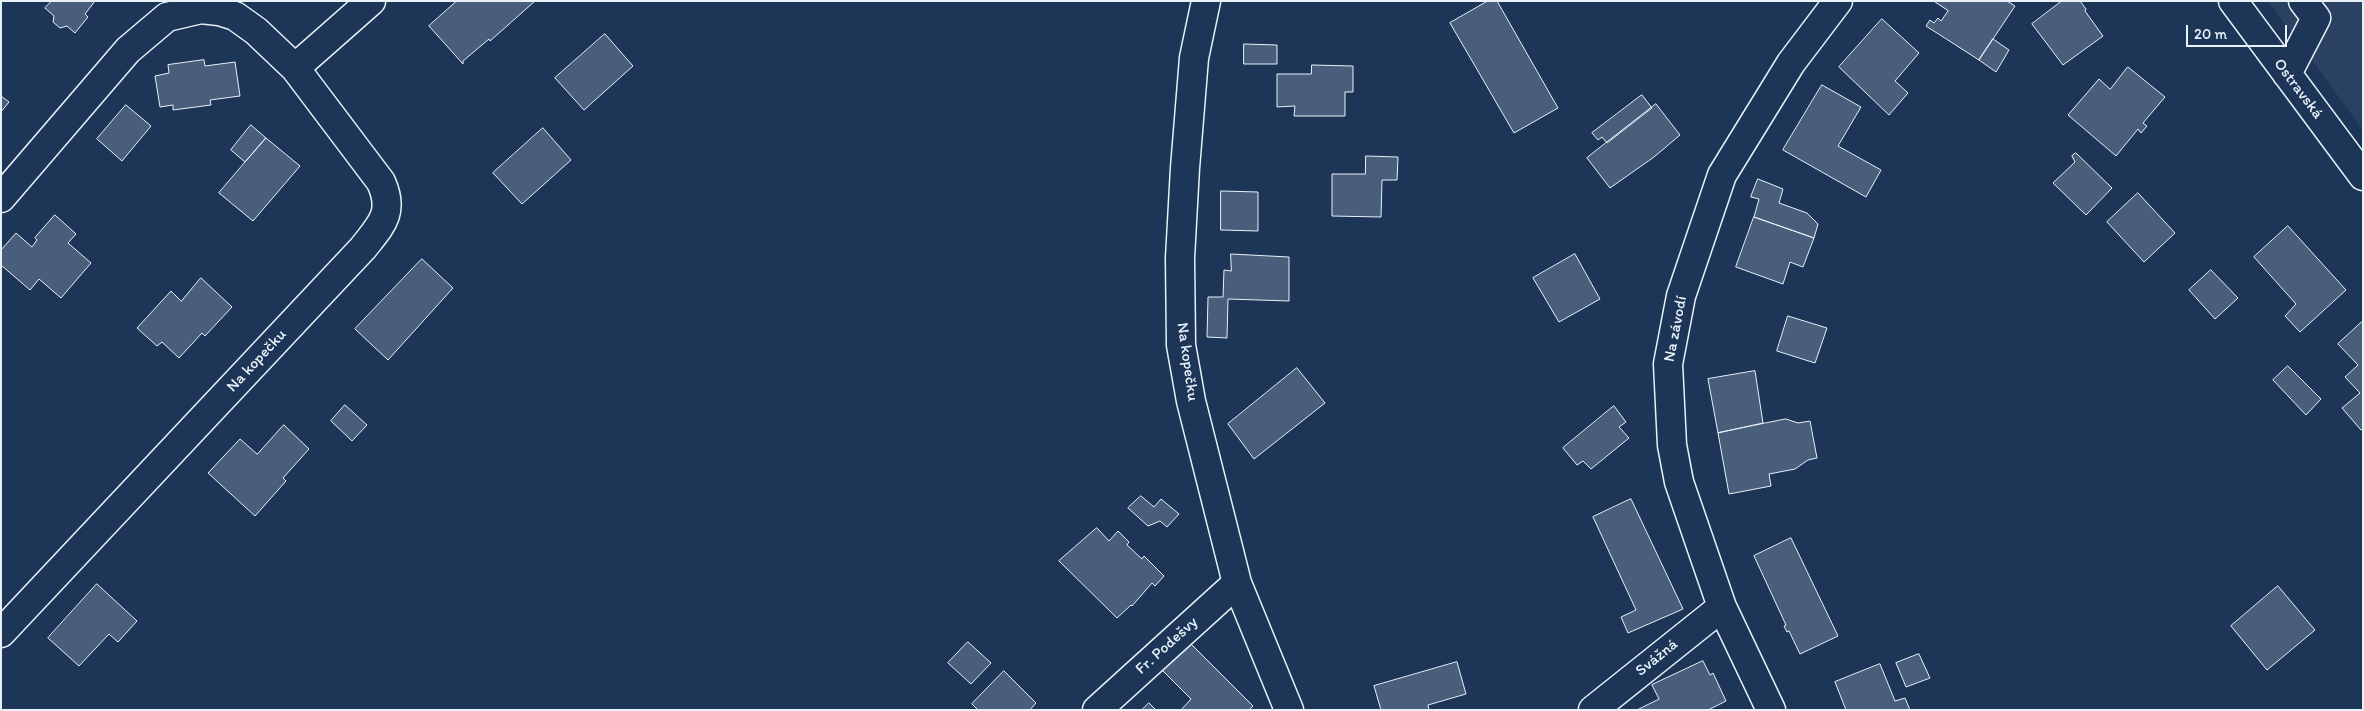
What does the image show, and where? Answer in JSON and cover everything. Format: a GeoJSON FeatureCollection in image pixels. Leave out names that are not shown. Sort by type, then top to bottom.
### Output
{"type":"FeatureCollection","features":[{"type":"Feature","properties":{"kind":"street"},"geometry":{"type":"LineString","coordinates":[[295,68],[371,1]]}},
{"type":"Feature","properties":{"kind":"street","name":"Na kopečku"},"geometry":{"type":"LineString","coordinates":[[1206,1],[1194,58],[1185,168],[1180,258],[1181,344],[1191,401],[1237,583],[1289,710]]}},
{"type":"Feature","properties":{"kind":"street","name":"Na závodí"},"geometry":{"type":"LineString","coordinates":[[1771,710],[1722,607],[1679,482],[1672,445],[1668,364],[1681,296],[1722,175],[1791,63],[1838,1]]}},
{"type":"Feature","properties":{"kind":"street","name":"Ostravská"},"geometry":{"type":"LineString","coordinates":[[2233,1],[2363,176]]}},
{"type":"Feature","properties":{"kind":"street"},"geometry":{"type":"LineString","coordinates":[[2287,74],[2316,18],[2303,1]]}},
{"type":"Feature","properties":{"kind":"street","name":"Na kopečku"},"geometry":{"type":"LineString","coordinates":[[1,198],[128,50],[166,17],[201,9],[219,11],[235,16],[256,31],[295,68],[381,182],[387,200],[387,213],[384,222],[363,248],[1,633]]}},
{"type":"Feature","properties":{"kind":"street","name":"Fr. Podešvy"},"geometry":{"type":"LineString","coordinates":[[1097,710],[1237,583]]}},
{"type":"Feature","properties":{"kind":"street","name":"Svážná"},"geometry":{"type":"LineString","coordinates":[[1593,710],[1722,607]]}},
{"type":"Feature","properties":{"kind":"shaded area"},"geometry":{"type":"Polygon","coordinates":[[[2268,1],[2363,1],[2363,130],[2268,1]]]}},
{"type":"Feature","properties":{"kind":"building"},"geometry":{"type":"Polygon","coordinates":[[[52,1],[95,1],[85,14],[88,17],[75,33],[67,26],[60,28],[53,22],[54,16],[45,8],[52,1]]]}},
{"type":"Feature","properties":{"kind":"building"},"geometry":{"type":"Polygon","coordinates":[[[457,1],[535,1],[490,41],[489,39],[463,61],[463,64],[429,26],[457,1]]]}},
{"type":"Feature","properties":{"kind":"building"},"geometry":{"type":"Polygon","coordinates":[[[1488,1],[1497,1],[1558,108],[1514,133],[1450,23],[1488,1]]]}},
{"type":"Feature","properties":{"kind":"building"},"geometry":{"type":"Polygon","coordinates":[[[1934,1],[2007,1],[2015,6],[1979,60],[1926,26],[1930,20],[1934,23],[1938,18],[1941,21],[1948,11],[1934,1]]]}},
{"type":"Feature","properties":{"kind":"building"},"geometry":{"type":"Polygon","coordinates":[[[2062,1],[2080,1],[2103,36],[2063,65],[2032,24],[2062,1]]]}},
{"type":"Feature","properties":{"kind":"building"},"geometry":{"type":"Polygon","coordinates":[[[1882,19],[1919,53],[1895,81],[1908,93],[1889,115],[1839,67],[1882,19]]]}},
{"type":"Feature","properties":{"kind":"building"},"geometry":{"type":"Polygon","coordinates":[[[605,34],[633,66],[584,110],[555,78],[605,34]]]}},
{"type":"Feature","properties":{"kind":"building"},"geometry":{"type":"Polygon","coordinates":[[[1993,39],[2009,50],[1996,72],[1979,60],[1993,39]]]}},
{"type":"Feature","properties":{"kind":"building"},"geometry":{"type":"Polygon","coordinates":[[[1244,44],[1277,45],[1277,64],[1244,64],[1244,44]]]}},
{"type":"Feature","properties":{"kind":"building"},"geometry":{"type":"Polygon","coordinates":[[[204,60],[205,66],[235,62],[240,96],[210,100],[211,105],[173,110],[173,105],[160,107],[155,76],[169,73],[168,65],[204,60]]]}},
{"type":"Feature","properties":{"kind":"building"},"geometry":{"type":"Polygon","coordinates":[[[1312,65],[1353,66],[1353,92],[1345,92],[1345,116],[1294,116],[1295,106],[1277,107],[1277,74],[1311,74],[1312,65]]]}},
{"type":"Feature","properties":{"kind":"building"},"geometry":{"type":"Polygon","coordinates":[[[2128,67],[2165,97],[2143,123],[2147,126],[2141,133],[2138,129],[2116,156],[2068,115],[2099,79],[2110,89],[2128,67]]]}},
{"type":"Feature","properties":{"kind":"building"},"geometry":{"type":"Polygon","coordinates":[[[1822,85],[1861,107],[1838,146],[1881,170],[1866,197],[1783,150],[1822,85]]]}},
{"type":"Feature","properties":{"kind":"building"},"geometry":{"type":"Polygon","coordinates":[[[1642,95],[1652,108],[1607,143],[1602,137],[1598,140],[1592,133],[1642,95]]]}},
{"type":"Feature","properties":{"kind":"building"},"geometry":{"type":"Polygon","coordinates":[[[1,96],[9,102],[1,112],[1,96]]]}},
{"type":"Feature","properties":{"kind":"building"},"geometry":{"type":"Polygon","coordinates":[[[1656,104],[1680,135],[1654,157],[1610,188],[1587,158],[1656,104]]]}},
{"type":"Feature","properties":{"kind":"building"},"geometry":{"type":"Polygon","coordinates":[[[126,105],[151,126],[122,161],[97,139],[126,105]]]}},
{"type":"Feature","properties":{"kind":"building"},"geometry":{"type":"Polygon","coordinates":[[[251,125],[266,138],[245,162],[231,150],[251,125]]]}},
{"type":"Feature","properties":{"kind":"building"},"geometry":{"type":"Polygon","coordinates":[[[543,128],[571,160],[522,204],[493,173],[543,128]]]}},
{"type":"Feature","properties":{"kind":"building"},"geometry":{"type":"Polygon","coordinates":[[[266,138],[300,166],[253,221],[219,193],[266,138]]]}},
{"type":"Feature","properties":{"kind":"building"},"geometry":{"type":"Polygon","coordinates":[[[2076,153],[2112,188],[2086,215],[2053,183],[2075,162],[2072,156],[2076,153]]]}},
{"type":"Feature","properties":{"kind":"building"},"geometry":{"type":"Polygon","coordinates":[[[1366,156],[1398,157],[1397,180],[1382,180],[1381,217],[1332,216],[1332,174],[1365,174],[1366,156]]]}},
{"type":"Feature","properties":{"kind":"building"},"geometry":{"type":"Polygon","coordinates":[[[1758,179],[1783,189],[1779,203],[1807,213],[1818,224],[1814,238],[1754,217],[1759,199],[1751,197],[1758,179]]]}},
{"type":"Feature","properties":{"kind":"building"},"geometry":{"type":"Polygon","coordinates":[[[1221,191],[1258,192],[1258,231],[1221,230],[1221,191]]]}},
{"type":"Feature","properties":{"kind":"building"},"geometry":{"type":"Polygon","coordinates":[[[2138,193],[2175,233],[2144,262],[2107,222],[2138,193]]]}},
{"type":"Feature","properties":{"kind":"building"},"geometry":{"type":"Polygon","coordinates":[[[55,215],[76,234],[68,243],[91,263],[61,298],[39,279],[30,290],[1,265],[1,250],[16,233],[32,247],[37,240],[35,238],[55,215]]]}},
{"type":"Feature","properties":{"kind":"building"},"geometry":{"type":"Polygon","coordinates":[[[1754,217],[1814,238],[1803,267],[1790,262],[1783,284],[1736,267],[1754,217]]]}},
{"type":"Feature","properties":{"kind":"building"},"geometry":{"type":"Polygon","coordinates":[[[2288,226],[2346,290],[2300,332],[2285,316],[2296,304],[2254,257],[2288,226]]]}},
{"type":"Feature","properties":{"kind":"building"},"geometry":{"type":"Polygon","coordinates":[[[1231,254],[1289,257],[1289,301],[1228,299],[1227,338],[1207,337],[1208,297],[1223,297],[1224,270],[1231,271],[1231,254]]]}},
{"type":"Feature","properties":{"kind":"building"},"geometry":{"type":"Polygon","coordinates":[[[1575,254],[1600,299],[1559,322],[1533,278],[1575,254]]]}},
{"type":"Feature","properties":{"kind":"building"},"geometry":{"type":"Polygon","coordinates":[[[422,259],[453,288],[388,360],[355,329],[422,259]]]}},
{"type":"Feature","properties":{"kind":"building"},"geometry":{"type":"Polygon","coordinates":[[[2211,270],[2238,298],[2215,319],[2189,290],[2211,270]]]}},
{"type":"Feature","properties":{"kind":"building"},"geometry":{"type":"Polygon","coordinates":[[[201,278],[232,307],[205,336],[202,333],[179,358],[162,342],[157,346],[137,328],[171,291],[181,301],[201,278]]]}},
{"type":"Feature","properties":{"kind":"building"},"geometry":{"type":"Polygon","coordinates":[[[1788,316],[1827,328],[1815,363],[1777,351],[1788,316]]]}},
{"type":"Feature","properties":{"kind":"building"},"geometry":{"type":"Polygon","coordinates":[[[2363,321],[2363,429],[2361,430],[2342,408],[2360,393],[2345,377],[2358,365],[2338,344],[2363,321]]]}},
{"type":"Feature","properties":{"kind":"building"},"geometry":{"type":"Polygon","coordinates":[[[2288,366],[2321,399],[2306,415],[2273,380],[2288,366]]]}},
{"type":"Feature","properties":{"kind":"building"},"geometry":{"type":"Polygon","coordinates":[[[1297,368],[1325,403],[1254,459],[1228,424],[1297,368]]]}},
{"type":"Feature","properties":{"kind":"building"},"geometry":{"type":"Polygon","coordinates":[[[1755,371],[1763,423],[1718,433],[1708,379],[1755,371]]]}},
{"type":"Feature","properties":{"kind":"building"},"geometry":{"type":"Polygon","coordinates":[[[345,405],[367,425],[352,441],[331,421],[345,405]]]}},
{"type":"Feature","properties":{"kind":"building"},"geometry":{"type":"Polygon","coordinates":[[[1614,406],[1626,422],[1619,427],[1629,438],[1591,469],[1583,461],[1577,465],[1563,448],[1614,406]]]}},
{"type":"Feature","properties":{"kind":"building"},"geometry":{"type":"Polygon","coordinates":[[[1786,419],[1798,423],[1810,421],[1817,458],[1808,460],[1795,469],[1769,474],[1771,486],[1729,494],[1718,433],[1786,419]]]}},
{"type":"Feature","properties":{"kind":"building"},"geometry":{"type":"Polygon","coordinates":[[[284,425],[309,449],[283,478],[286,481],[255,516],[208,473],[240,439],[257,454],[284,425]]]}},
{"type":"Feature","properties":{"kind":"building"},"geometry":{"type":"Polygon","coordinates":[[[1141,496],[1154,507],[1161,499],[1179,514],[1167,527],[1160,521],[1148,526],[1128,508],[1141,496]]]}},
{"type":"Feature","properties":{"kind":"building"},"geometry":{"type":"Polygon","coordinates":[[[1631,499],[1683,609],[1628,633],[1621,617],[1636,610],[1593,517],[1631,499]]]}},
{"type":"Feature","properties":{"kind":"building"},"geometry":{"type":"Polygon","coordinates":[[[1097,528],[1109,541],[1118,531],[1129,542],[1127,545],[1142,559],[1144,556],[1164,576],[1155,586],[1152,583],[1132,606],[1117,618],[1059,561],[1097,528]]]}},
{"type":"Feature","properties":{"kind":"building"},"geometry":{"type":"Polygon","coordinates":[[[1791,538],[1838,636],[1800,654],[1789,631],[1787,632],[1784,626],[1786,625],[1754,556],[1791,538]]]}},
{"type":"Feature","properties":{"kind":"building"},"geometry":{"type":"Polygon","coordinates":[[[97,584],[137,621],[118,642],[109,634],[79,666],[48,638],[97,584]]]}},
{"type":"Feature","properties":{"kind":"building"},"geometry":{"type":"Polygon","coordinates":[[[2278,586],[2315,630],[2267,670],[2231,626],[2278,586]]]}},
{"type":"Feature","properties":{"kind":"building"},"geometry":{"type":"Polygon","coordinates":[[[968,642],[991,663],[971,684],[948,663],[968,642]]]}},
{"type":"Feature","properties":{"kind":"building"},"geometry":{"type":"Polygon","coordinates":[[[1189,642],[1253,706],[1249,710],[1181,710],[1191,699],[1161,669],[1189,642]]]}},
{"type":"Feature","properties":{"kind":"building"},"geometry":{"type":"Polygon","coordinates":[[[1919,654],[1930,678],[1906,687],[1896,663],[1919,654]]]}},
{"type":"Feature","properties":{"kind":"building"},"geometry":{"type":"Polygon","coordinates":[[[1703,661],[1710,675],[1713,673],[1726,701],[1708,710],[1637,710],[1659,699],[1652,685],[1703,661]]]}},
{"type":"Feature","properties":{"kind":"building"},"geometry":{"type":"Polygon","coordinates":[[[1457,662],[1466,694],[1428,705],[1429,710],[1381,710],[1374,686],[1457,662]]]}},
{"type":"Feature","properties":{"kind":"building"},"geometry":{"type":"Polygon","coordinates":[[[1880,664],[1895,701],[1905,698],[1910,710],[1846,710],[1835,682],[1880,664]]]}},
{"type":"Feature","properties":{"kind":"building"},"geometry":{"type":"Polygon","coordinates":[[[1004,671],[1036,703],[1030,710],[978,710],[972,704],[1004,671]]]}},
{"type":"Feature","properties":{"kind":"building"},"geometry":{"type":"Polygon","coordinates":[[[1149,703],[1156,710],[1142,710],[1149,703]]]}}]}
